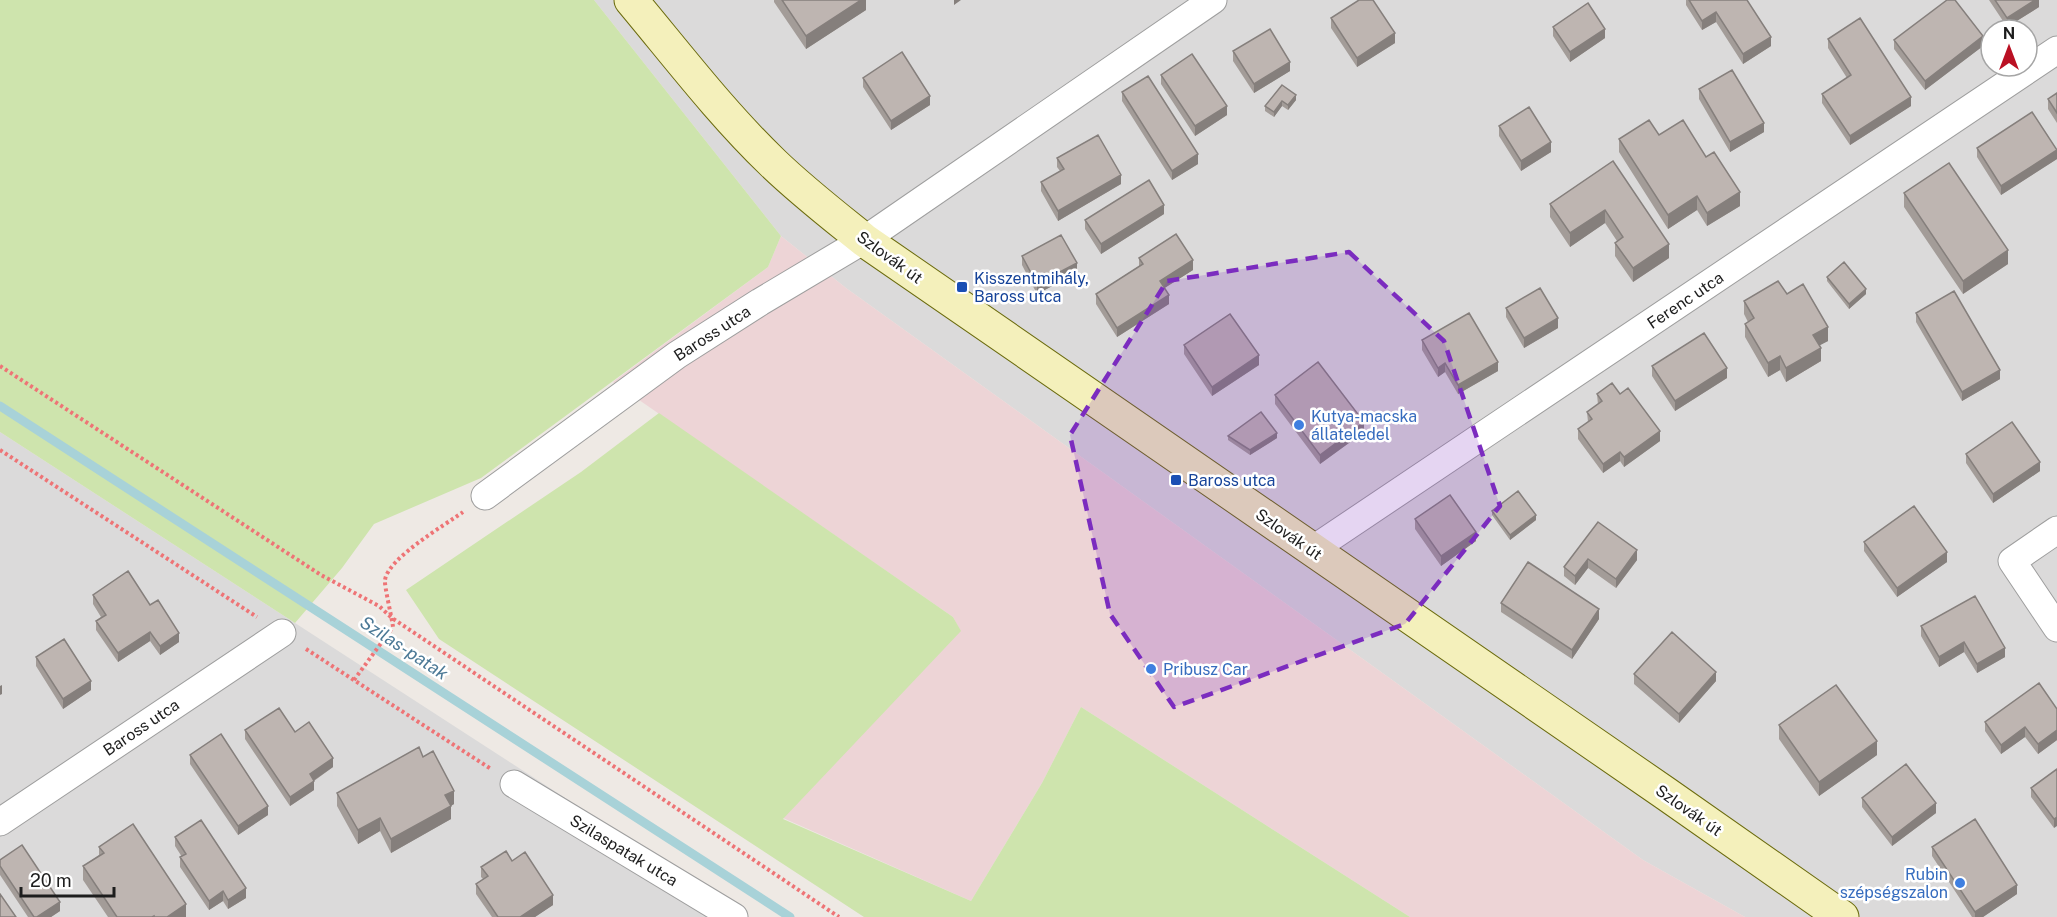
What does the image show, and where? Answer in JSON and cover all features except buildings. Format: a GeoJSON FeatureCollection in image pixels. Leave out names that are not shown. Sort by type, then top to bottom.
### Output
{"type":"FeatureCollection","features":[{"type":"Feature","properties":{"kind":"main road","name":"Szlovák út"},"geometry":{"type":"LineString","coordinates":[[631,0],[715,101],[772,163],[864,240],[1842,917]]}},
{"type":"Feature","properties":{"kind":"street","name":"Baross utca"},"geometry":{"type":"LineString","coordinates":[[485,496],[677,355],[864,240],[1214,0]]}},
{"type":"Feature","properties":{"kind":"street","name":"Ferenc utca"},"geometry":{"type":"LineString","coordinates":[[1312,550],[2057,50]]}},
{"type":"Feature","properties":{"kind":"street"},"geometry":{"type":"LineString","coordinates":[[2057,531],[2012,561],[2057,628]]}},
{"type":"Feature","properties":{"kind":"street","name":"Baross utca"},"geometry":{"type":"LineString","coordinates":[[0,822],[282,633]]}},
{"type":"Feature","properties":{"kind":"street","name":"Szilaspatak utca"},"geometry":{"type":"LineString","coordinates":[[514,784],[734,917]]}},
{"type":"Feature","properties":{"kind":"path"},"geometry":{"type":"LineString","coordinates":[[0,366],[321,575],[378,606],[392,618],[839,917]]}},
{"type":"Feature","properties":{"kind":"path"},"geometry":{"type":"LineString","coordinates":[[354,680],[393,627],[385,580],[394,564],[414,546],[485,496]]}},
{"type":"Feature","properties":{"kind":"highlighted area"},"geometry":{"type":"Polygon","coordinates":[[[1349,252],[1444,341],[1500,506],[1405,624],[1174,707],[1110,614],[1070,435],[1167,281],[1349,252]]]}},
{"type":"Feature","properties":{"kind":"shaded area"},"geometry":{"type":"Polygon","coordinates":[[[594,0],[2057,0],[2057,917],[1745,917],[1643,860],[846,288],[781,236],[594,0]]]}},
{"type":"Feature","properties":{"kind":"shaded area"},"geometry":{"type":"Polygon","coordinates":[[[781,236],[846,288],[1643,860],[1745,917],[1410,917],[1081,707],[1042,783],[971,901],[783,818],[960,630],[953,617],[613,382],[768,267],[781,236]]]}},
{"type":"Feature","properties":{"kind":"shaded area"},"geometry":{"type":"Polygon","coordinates":[[[0,432],[295,623],[749,917],[0,917],[0,432]]]}},
{"type":"Feature","properties":{"kind":"green space"},"geometry":{"type":"Polygon","coordinates":[[[0,0],[594,0],[781,236],[768,267],[481,478],[374,524],[342,568],[295,623],[0,432],[0,0]]]}},
{"type":"Feature","properties":{"kind":"green space"},"geometry":{"type":"Polygon","coordinates":[[[659,413],[953,617],[961,631],[783,819],[971,901],[1042,783],[1081,707],[1410,917],[864,917],[439,639],[406,590],[581,472],[659,413]]]}},
{"type":"Feature","properties":{"kind":"waterway","name":"Szilas-patak"},"geometry":{"type":"LineString","coordinates":[[0,406],[790,917]]}},
{"type":"Feature","properties":{"kind":"place","name":"Kisszentmihály, Baross utca"},"geometry":{"type":"Point","coordinates":[962,287]}},
{"type":"Feature","properties":{"kind":"place","name":"Kutya-macska állateledel"},"geometry":{"type":"Point","coordinates":[1299,425]}},
{"type":"Feature","properties":{"kind":"place","name":"Baross utca"},"geometry":{"type":"Point","coordinates":[1176,480]}},
{"type":"Feature","properties":{"kind":"place","name":"Pribusz Car"},"geometry":{"type":"Point","coordinates":[1151,669]}},
{"type":"Feature","properties":{"kind":"place","name":"Rubin szépségszalon"},"geometry":{"type":"Point","coordinates":[1960,883]}}]}
